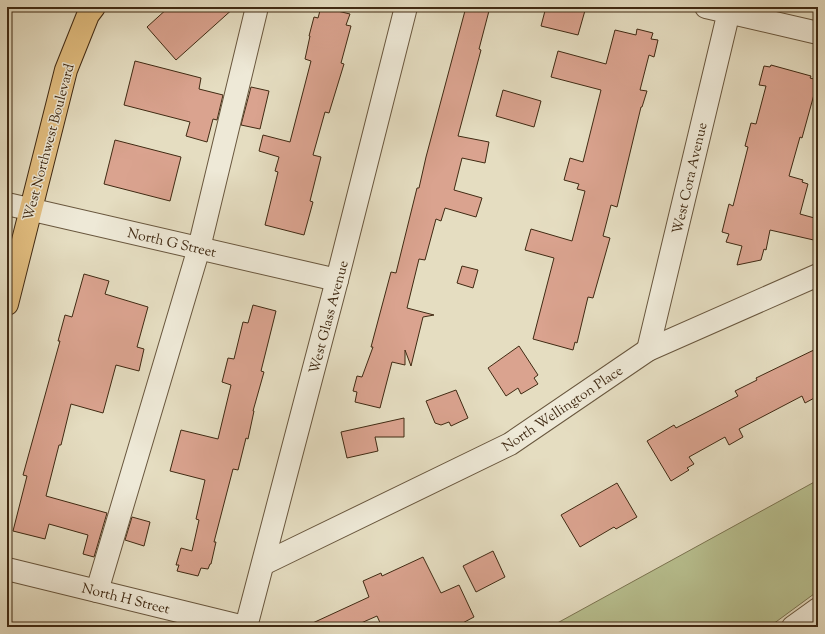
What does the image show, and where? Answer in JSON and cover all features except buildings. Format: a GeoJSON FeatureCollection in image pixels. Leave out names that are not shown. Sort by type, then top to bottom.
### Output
{"type":"FeatureCollection","features":[{"type":"Feature","properties":{"kind":"main road","name":"West Northwest Boulevard"},"geometry":{"type":"LineString","coordinates":[[7,304],[66,70],[90,10]]}},
{"type":"Feature","properties":{"kind":"street"},"geometry":{"type":"LineString","coordinates":[[98,591],[199,248],[257,7]]}},
{"type":"Feature","properties":{"kind":"street","name":"West Glass Avenue"},"geometry":{"type":"LineString","coordinates":[[245,627],[338,280],[406,7]]}},
{"type":"Feature","properties":{"kind":"street"},"geometry":{"type":"LineString","coordinates":[[706,7],[729,10],[818,33]]}},
{"type":"Feature","properties":{"kind":"street","name":"West Cora Avenue"},"geometry":{"type":"LineString","coordinates":[[648,350],[729,10]]}},
{"type":"Feature","properties":{"kind":"street","name":"North G Street"},"geometry":{"type":"LineString","coordinates":[[7,204],[338,280]]}},
{"type":"Feature","properties":{"kind":"street","name":"North Wellington Place"},"geometry":{"type":"LineString","coordinates":[[263,564],[510,444],[648,350],[818,275]]}},
{"type":"Feature","properties":{"kind":"street","name":"North H Street"},"geometry":{"type":"LineString","coordinates":[[7,569],[245,627]]}},
{"type":"Feature","properties":{"kind":"street"},"geometry":{"type":"LineString","coordinates":[[793,627],[818,609]]}},
{"type":"Feature","properties":{"kind":"green space"},"geometry":{"type":"Polygon","coordinates":[[[818,480],[818,591],[769,627],[550,627],[818,480]]]}}]}
